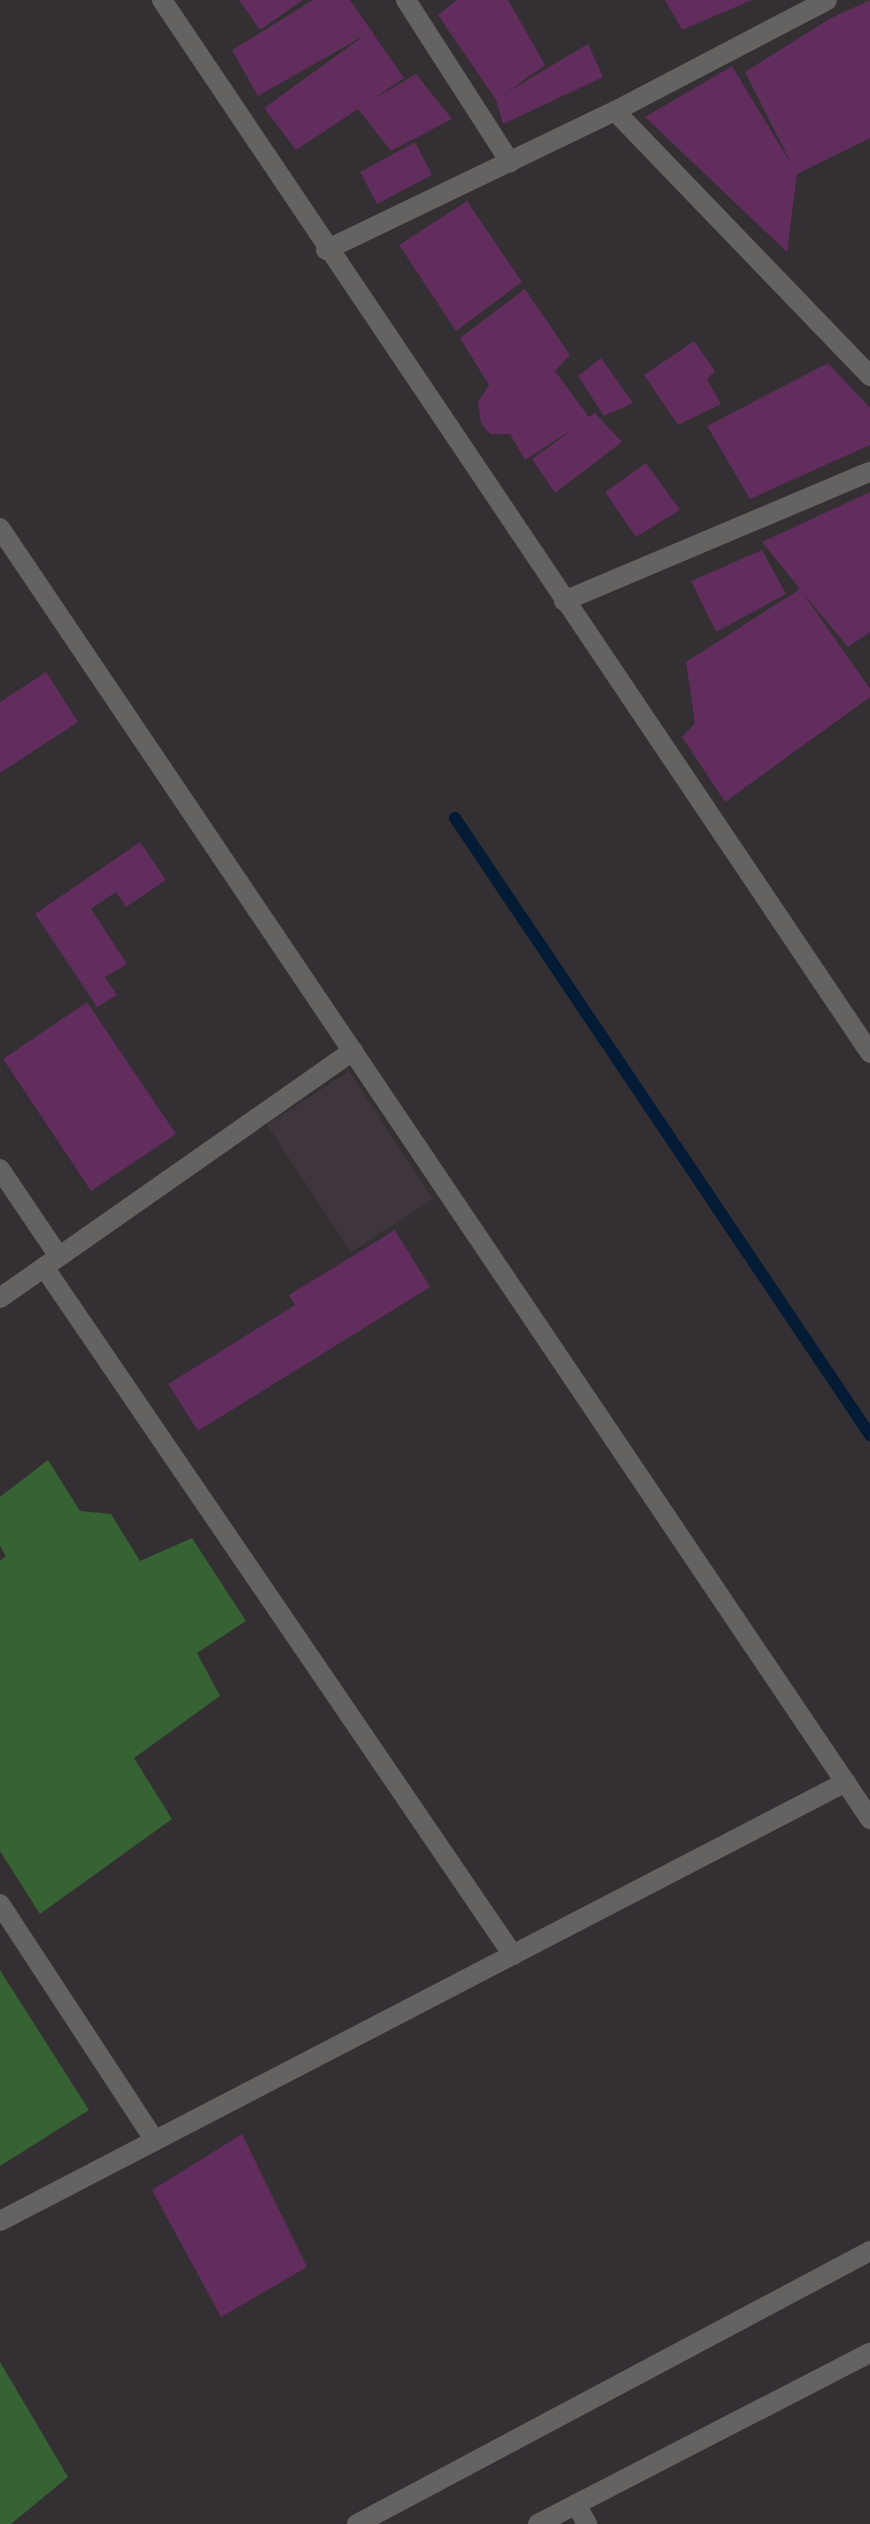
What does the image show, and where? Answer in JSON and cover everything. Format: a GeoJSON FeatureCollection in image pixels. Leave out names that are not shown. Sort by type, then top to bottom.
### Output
{"type":"FeatureCollection","features":[{"type":"Feature","properties":{"kind":"street"},"geometry":{"type":"LineString","coordinates":[[162,0],[326,250],[870,1053]]}},
{"type":"Feature","properties":{"kind":"street"},"geometry":{"type":"LineString","coordinates":[[406,0],[510,162]]}},
{"type":"Feature","properties":{"kind":"street"},"geometry":{"type":"LineString","coordinates":[[326,250],[615,111],[827,0]]}},
{"type":"Feature","properties":{"kind":"street"},"geometry":{"type":"LineString","coordinates":[[615,111],[870,376]]}},
{"type":"Feature","properties":{"kind":"street"},"geometry":{"type":"LineString","coordinates":[[564,601],[870,472]]}},
{"type":"Feature","properties":{"kind":"street"},"geometry":{"type":"LineString","coordinates":[[0,528],[870,1819]]}},
{"type":"Feature","properties":{"kind":"street"},"geometry":{"type":"LineString","coordinates":[[0,1298],[353,1051]]}},
{"type":"Feature","properties":{"kind":"street"},"geometry":{"type":"LineString","coordinates":[[0,1169],[51,1261],[513,1955]]}},
{"type":"Feature","properties":{"kind":"street"},"geometry":{"type":"LineString","coordinates":[[0,2221],[846,1782]]}},
{"type":"Feature","properties":{"kind":"street"},"geometry":{"type":"LineString","coordinates":[[0,1904],[155,2141]]}},
{"type":"Feature","properties":{"kind":"street"},"geometry":{"type":"LineString","coordinates":[[357,2524],[870,2251]]}},
{"type":"Feature","properties":{"kind":"street"},"geometry":{"type":"LineString","coordinates":[[538,2524],[868,2360]]}},
{"type":"Feature","properties":{"kind":"street"},"geometry":{"type":"LineString","coordinates":[[576,2504],[587,2524]]}},
{"type":"Feature","properties":{"kind":"shaded area"},"geometry":{"type":"Polygon","coordinates":[[[349,1071],[433,1199],[351,1252],[267,1125],[349,1071]]]}},
{"type":"Feature","properties":{"kind":"green space"},"geometry":{"type":"Polygon","coordinates":[[[48,1460],[80,1511],[111,1514],[140,1561],[192,1538],[246,1621],[197,1653],[220,1696],[134,1758],[172,1819],[40,1914],[0,1851],[0,1561],[6,1556],[0,1546],[0,1497],[48,1460]]]}},
{"type":"Feature","properties":{"kind":"green space"},"geometry":{"type":"Polygon","coordinates":[[[0,1970],[89,2110],[0,2166],[0,1970]]]}},
{"type":"Feature","properties":{"kind":"green space"},"geometry":{"type":"Polygon","coordinates":[[[0,2362],[68,2477],[11,2524],[0,2524],[0,2362]]]}},
{"type":"Feature","properties":{"kind":"building"},"geometry":{"type":"Polygon","coordinates":[[[239,0],[303,0],[260,30],[239,0]]]}},
{"type":"Feature","properties":{"kind":"building"},"geometry":{"type":"Polygon","coordinates":[[[313,0],[350,0],[404,78],[372,100],[416,74],[452,119],[391,151],[358,109],[296,150],[264,108],[365,35],[258,96],[232,50],[313,0]]]}},
{"type":"Feature","properties":{"kind":"building"},"geometry":{"type":"Polygon","coordinates":[[[457,0],[508,0],[545,65],[504,94],[588,44],[603,77],[503,124],[496,100],[438,15],[457,0]]]}},
{"type":"Feature","properties":{"kind":"building"},"geometry":{"type":"Polygon","coordinates":[[[665,0],[752,0],[682,30],[665,0]]]}},
{"type":"Feature","properties":{"kind":"building"},"geometry":{"type":"Polygon","coordinates":[[[870,0],[870,138],[797,174],[787,252],[645,117],[732,66],[793,167],[745,72],[829,19],[870,0]]]}},
{"type":"Feature","properties":{"kind":"building"},"geometry":{"type":"Polygon","coordinates":[[[415,142],[432,175],[377,204],[360,172],[415,142]]]}},
{"type":"Feature","properties":{"kind":"building"},"geometry":{"type":"Polygon","coordinates":[[[467,201],[522,282],[456,331],[399,245],[467,201]]]}},
{"type":"Feature","properties":{"kind":"building"},"geometry":{"type":"Polygon","coordinates":[[[525,289],[570,355],[555,371],[589,417],[595,413],[622,442],[555,493],[532,459],[576,427],[525,460],[510,434],[490,434],[481,423],[478,402],[489,385],[460,338],[525,289]]]}},
{"type":"Feature","properties":{"kind":"building"},"geometry":{"type":"Polygon","coordinates":[[[694,341],[715,371],[707,379],[721,404],[678,425],[644,375],[694,341]]]}},
{"type":"Feature","properties":{"kind":"building"},"geometry":{"type":"Polygon","coordinates":[[[601,358],[633,403],[604,416],[578,376],[601,358]]]}},
{"type":"Feature","properties":{"kind":"building"},"geometry":{"type":"Polygon","coordinates":[[[828,363],[870,408],[870,445],[750,499],[707,426],[828,363]]]}},
{"type":"Feature","properties":{"kind":"building"},"geometry":{"type":"Polygon","coordinates":[[[646,463],[680,510],[636,537],[605,492],[646,463]]]}},
{"type":"Feature","properties":{"kind":"building"},"geometry":{"type":"Polygon","coordinates":[[[870,492],[870,632],[848,647],[803,593],[870,689],[870,697],[725,802],[682,737],[695,723],[686,662],[800,589],[762,542],[870,492]]]}},
{"type":"Feature","properties":{"kind":"building"},"geometry":{"type":"Polygon","coordinates":[[[762,550],[786,594],[716,632],[691,581],[762,550]]]}},
{"type":"Feature","properties":{"kind":"building"},"geometry":{"type":"Polygon","coordinates":[[[46,672],[78,722],[0,773],[0,702],[46,672]]]}},
{"type":"Feature","properties":{"kind":"building"},"geometry":{"type":"Polygon","coordinates":[[[140,842],[166,880],[126,907],[116,892],[91,909],[127,964],[105,977],[117,995],[97,1007],[35,914],[140,842]]]}},
{"type":"Feature","properties":{"kind":"building"},"geometry":{"type":"Polygon","coordinates":[[[87,1002],[176,1134],[91,1191],[3,1059],[87,1002]]]}},
{"type":"Feature","properties":{"kind":"building"},"geometry":{"type":"Polygon","coordinates":[[[395,1230],[430,1287],[198,1431],[168,1384],[295,1305],[289,1295],[395,1230]]]}},
{"type":"Feature","properties":{"kind":"building"},"geometry":{"type":"Polygon","coordinates":[[[242,2134],[307,2267],[221,2317],[152,2190],[242,2134]]]}},
{"type":"Feature","properties":{"kind":"waterway"},"geometry":{"type":"LineString","coordinates":[[455,818],[870,1435]]}}]}
